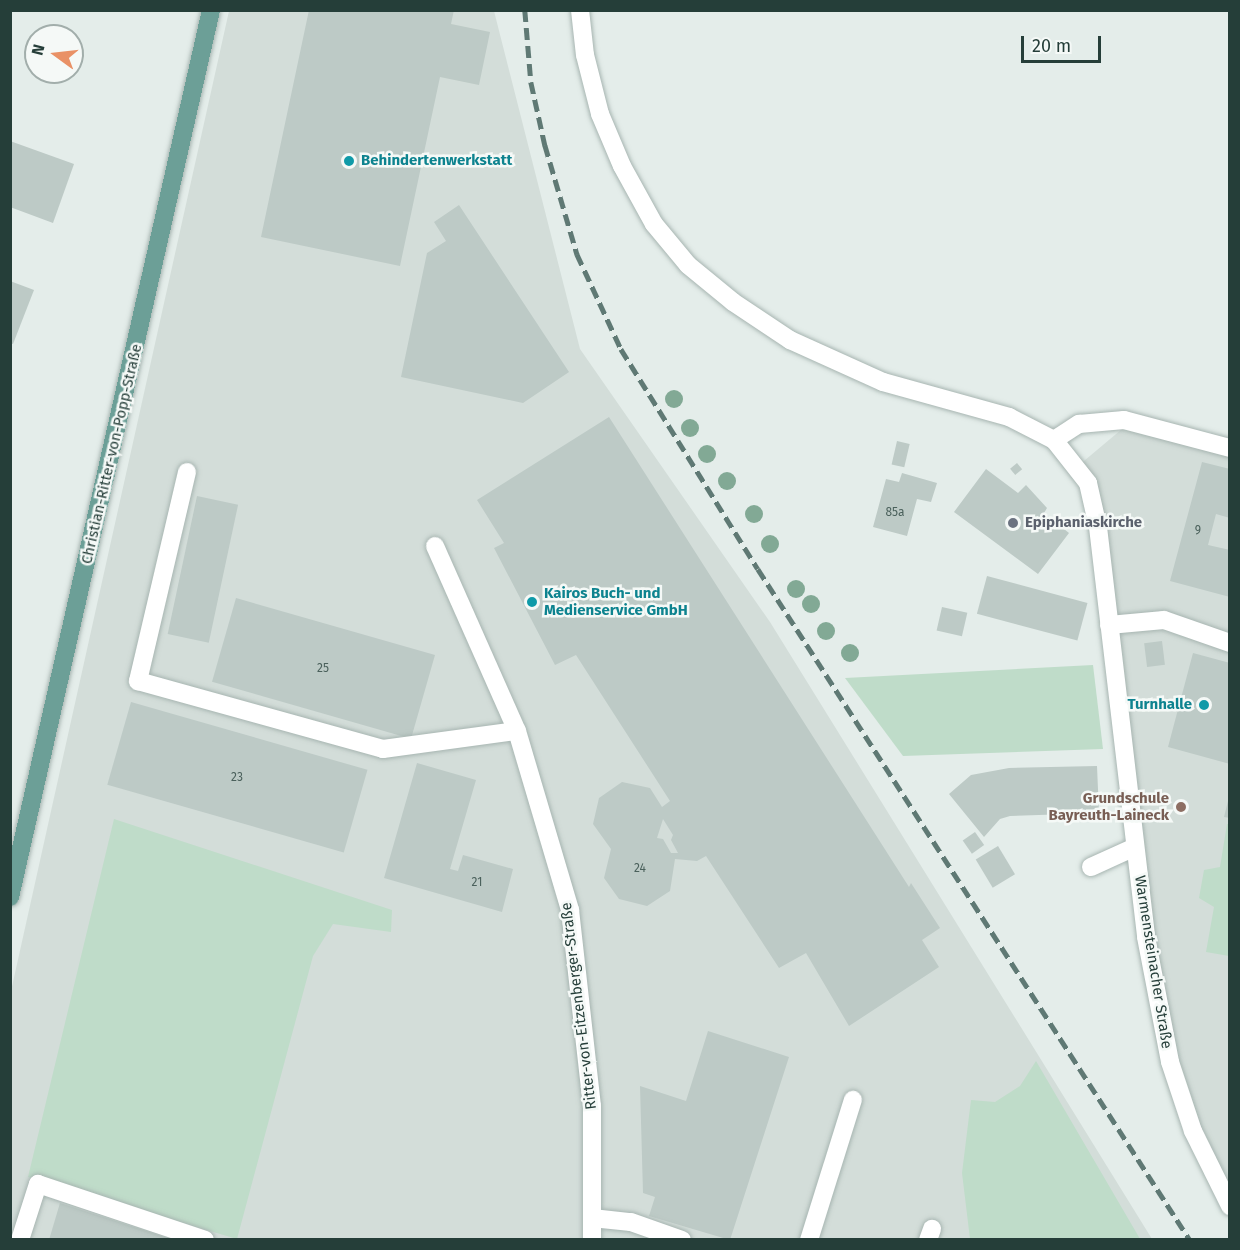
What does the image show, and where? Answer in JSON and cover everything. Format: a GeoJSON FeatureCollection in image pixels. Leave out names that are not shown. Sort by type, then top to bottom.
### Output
{"type":"FeatureCollection","features":[{"type":"Feature","properties":{"kind":"main road","name":"Christian-Ritter-von-Popp-Straße"},"geometry":{"type":"LineString","coordinates":[[10,897],[211,10]]}},
{"type":"Feature","properties":{"kind":"street","name":"Warmensteinacher Straße"},"geometry":{"type":"LineString","coordinates":[[580,10],[585,55],[600,114],[622,166],[654,224],[688,264],[733,302],[790,340],[883,382],[1009,417],[1054,440],[1088,483],[1098,527],[1146,937],[1170,1062],[1193,1131],[1230,1206]]}},
{"type":"Feature","properties":{"kind":"street"},"geometry":{"type":"LineString","coordinates":[[1054,440],[1079,423],[1124,420],[1230,448]]}},
{"type":"Feature","properties":{"kind":"street"},"geometry":{"type":"LineString","coordinates":[[187,472],[138,681],[383,749],[517,731]]}},
{"type":"Feature","properties":{"kind":"street","name":"Ritter-von-Eitzenberger-Straße"},"geometry":{"type":"LineString","coordinates":[[435,546],[517,731],[570,910],[592,1106],[592,1239]]}},
{"type":"Feature","properties":{"kind":"street"},"geometry":{"type":"LineString","coordinates":[[1109,625],[1164,620],[1230,643]]}},
{"type":"Feature","properties":{"kind":"street"},"geometry":{"type":"LineString","coordinates":[[1091,867],[1136,846]]}},
{"type":"Feature","properties":{"kind":"street"},"geometry":{"type":"LineString","coordinates":[[808,1239],[853,1100]]}},
{"type":"Feature","properties":{"kind":"street"},"geometry":{"type":"LineString","coordinates":[[20,1239],[38,1184],[205,1239]]}},
{"type":"Feature","properties":{"kind":"street"},"geometry":{"type":"LineString","coordinates":[[592,1218],[631,1222],[682,1239]]}},
{"type":"Feature","properties":{"kind":"shaded area"},"geometry":{"type":"Polygon","coordinates":[[[229,11],[494,11],[580,349],[770,622],[1152,1239],[11,1240],[11,991],[229,11]]]}},
{"type":"Feature","properties":{"kind":"shaded area","name":"Grundschule Bayreuth-Laineck"},"geometry":{"type":"Polygon","coordinates":[[[1122,429],[1229,456],[1229,1201],[1171,1061],[1118,680],[1078,466],[1122,429]]]}},
{"type":"Feature","properties":{"kind":"green space"},"geometry":{"type":"Polygon","coordinates":[[[1093,665],[1103,749],[903,756],[845,678],[1093,665]]]}},
{"type":"Feature","properties":{"kind":"green space"},"geometry":{"type":"Polygon","coordinates":[[[114,819],[392,910],[391,932],[333,924],[313,956],[237,1239],[28,1177],[114,819]]]}},
{"type":"Feature","properties":{"kind":"green space"},"geometry":{"type":"Polygon","coordinates":[[[1227,824],[1230,824],[1229,956],[1206,952],[1214,907],[1199,898],[1204,870],[1220,867],[1227,824]]]}},
{"type":"Feature","properties":{"kind":"green space"},"geometry":{"type":"Polygon","coordinates":[[[1036,1061],[1140,1239],[970,1239],[962,1173],[971,1100],[995,1102],[1020,1086],[1036,1061]]]}},
{"type":"Feature","properties":{"kind":"building","name":"Behindertenwerkstatt"},"geometry":{"type":"Polygon","coordinates":[[[309,10],[454,10],[451,24],[490,32],[479,85],[440,77],[400,266],[261,237],[309,10]]]}},
{"type":"Feature","properties":{"kind":"building"},"geometry":{"type":"Polygon","coordinates":[[[10,141],[74,164],[53,223],[10,207],[10,141]]]}},
{"type":"Feature","properties":{"kind":"building"},"geometry":{"type":"Polygon","coordinates":[[[459,205],[569,372],[523,403],[401,377],[427,253],[446,241],[434,222],[459,205]]]}},
{"type":"Feature","properties":{"kind":"building"},"geometry":{"type":"Polygon","coordinates":[[[10,281],[34,290],[13,344],[10,343],[10,281]]]}},
{"type":"Feature","properties":{"kind":"building"},"geometry":{"type":"Polygon","coordinates":[[[609,417],[909,887],[911,883],[940,928],[922,940],[939,967],[849,1026],[806,953],[779,968],[706,856],[697,861],[675,859],[670,891],[647,906],[619,899],[604,878],[611,849],[593,824],[599,798],[622,782],[650,788],[662,807],[670,801],[576,655],[555,665],[494,548],[504,543],[477,500],[609,417]],[[663,819],[657,838],[663,839],[671,853],[678,853],[671,840],[673,835],[663,819]]]}},
{"type":"Feature","properties":{"kind":"building"},"geometry":{"type":"Polygon","coordinates":[[[897,441],[910,444],[904,467],[892,464],[897,441]]]}},
{"type":"Feature","properties":{"kind":"building"},"geometry":{"type":"Polygon","coordinates":[[[1202,462],[1230,469],[1230,518],[1216,514],[1208,545],[1230,550],[1230,597],[1170,581],[1202,462]]]}},
{"type":"Feature","properties":{"kind":"building"},"geometry":{"type":"Polygon","coordinates":[[[1017,463],[1022,469],[1015,475],[1010,469],[1017,463]]]}},
{"type":"Feature","properties":{"kind":"building","name":"Epiphaniaskirche"},"geometry":{"type":"Polygon","coordinates":[[[986,469],[1018,493],[1026,485],[1047,508],[1044,513],[1069,533],[1038,574],[954,512],[986,469]]]}},
{"type":"Feature","properties":{"kind":"building"},"geometry":{"type":"Polygon","coordinates":[[[902,473],[937,483],[931,502],[917,499],[907,536],[873,527],[886,479],[899,482],[902,473]]]}},
{"type":"Feature","properties":{"kind":"building"},"geometry":{"type":"Polygon","coordinates":[[[197,496],[238,505],[209,643],[168,634],[197,496]]]}},
{"type":"Feature","properties":{"kind":"building"},"geometry":{"type":"Polygon","coordinates":[[[987,576],[1087,603],[1077,641],[977,614],[987,576]]]}},
{"type":"Feature","properties":{"kind":"building"},"geometry":{"type":"Polygon","coordinates":[[[236,598],[435,655],[411,739],[212,682],[236,598]]]}},
{"type":"Feature","properties":{"kind":"building"},"geometry":{"type":"Polygon","coordinates":[[[942,607],[967,613],[962,636],[937,630],[942,607]]]}},
{"type":"Feature","properties":{"kind":"building"},"geometry":{"type":"Polygon","coordinates":[[[1162,641],[1165,665],[1147,667],[1144,643],[1162,641]]]}},
{"type":"Feature","properties":{"kind":"building","name":"Turnhalle"},"geometry":{"type":"Polygon","coordinates":[[[1193,653],[1230,663],[1230,764],[1168,747],[1193,653]]]}},
{"type":"Feature","properties":{"kind":"building"},"geometry":{"type":"Polygon","coordinates":[[[131,702],[367,770],[344,852],[107,785],[131,702]]]}},
{"type":"Feature","properties":{"kind":"building"},"geometry":{"type":"Polygon","coordinates":[[[417,763],[476,780],[450,869],[458,871],[463,855],[513,869],[502,912],[384,878],[417,763]]]}},
{"type":"Feature","properties":{"kind":"building"},"geometry":{"type":"Polygon","coordinates":[[[1097,766],[1099,813],[1010,816],[1000,819],[984,837],[949,794],[971,775],[1009,768],[1097,766]]]}},
{"type":"Feature","properties":{"kind":"building"},"geometry":{"type":"Polygon","coordinates":[[[1230,793],[1230,818],[1224,817],[1230,793]]]}},
{"type":"Feature","properties":{"kind":"building"},"geometry":{"type":"Polygon","coordinates":[[[975,832],[984,845],[972,854],[963,841],[975,832]]]}},
{"type":"Feature","properties":{"kind":"building"},"geometry":{"type":"Polygon","coordinates":[[[998,846],[1015,874],[993,888],[976,859],[998,846]]]}},
{"type":"Feature","properties":{"kind":"building"},"geometry":{"type":"Polygon","coordinates":[[[708,1031],[789,1057],[730,1240],[649,1216],[655,1197],[643,1193],[640,1086],[686,1101],[708,1031]]]}},
{"type":"Feature","properties":{"kind":"building"},"geometry":{"type":"Polygon","coordinates":[[[60,1203],[171,1239],[171,1240],[49,1240],[60,1203]]]}},
{"type":"Feature","properties":{"kind":"railway"},"geometry":{"type":"LineString","coordinates":[[525,10],[531,82],[545,145],[577,254],[621,349],[758,569],[1190,1240]]}},
{"type":"Feature","properties":{"kind":"place","name":"Behindertenwerkstatt"},"geometry":{"type":"Point","coordinates":[349,161]}},
{"type":"Feature","properties":{"kind":"place","name":"Epiphaniaskirche"},"geometry":{"type":"Point","coordinates":[1013,523]}},
{"type":"Feature","properties":{"kind":"place","name":"Kairos Buch- und Medienservice GmbH"},"geometry":{"type":"Point","coordinates":[532,602]}},
{"type":"Feature","properties":{"kind":"place","name":"Turnhalle"},"geometry":{"type":"Point","coordinates":[1204,705]}},
{"type":"Feature","properties":{"kind":"place","name":"Grundschule Bayreuth-Laineck"},"geometry":{"type":"Point","coordinates":[1181,807]}}]}
